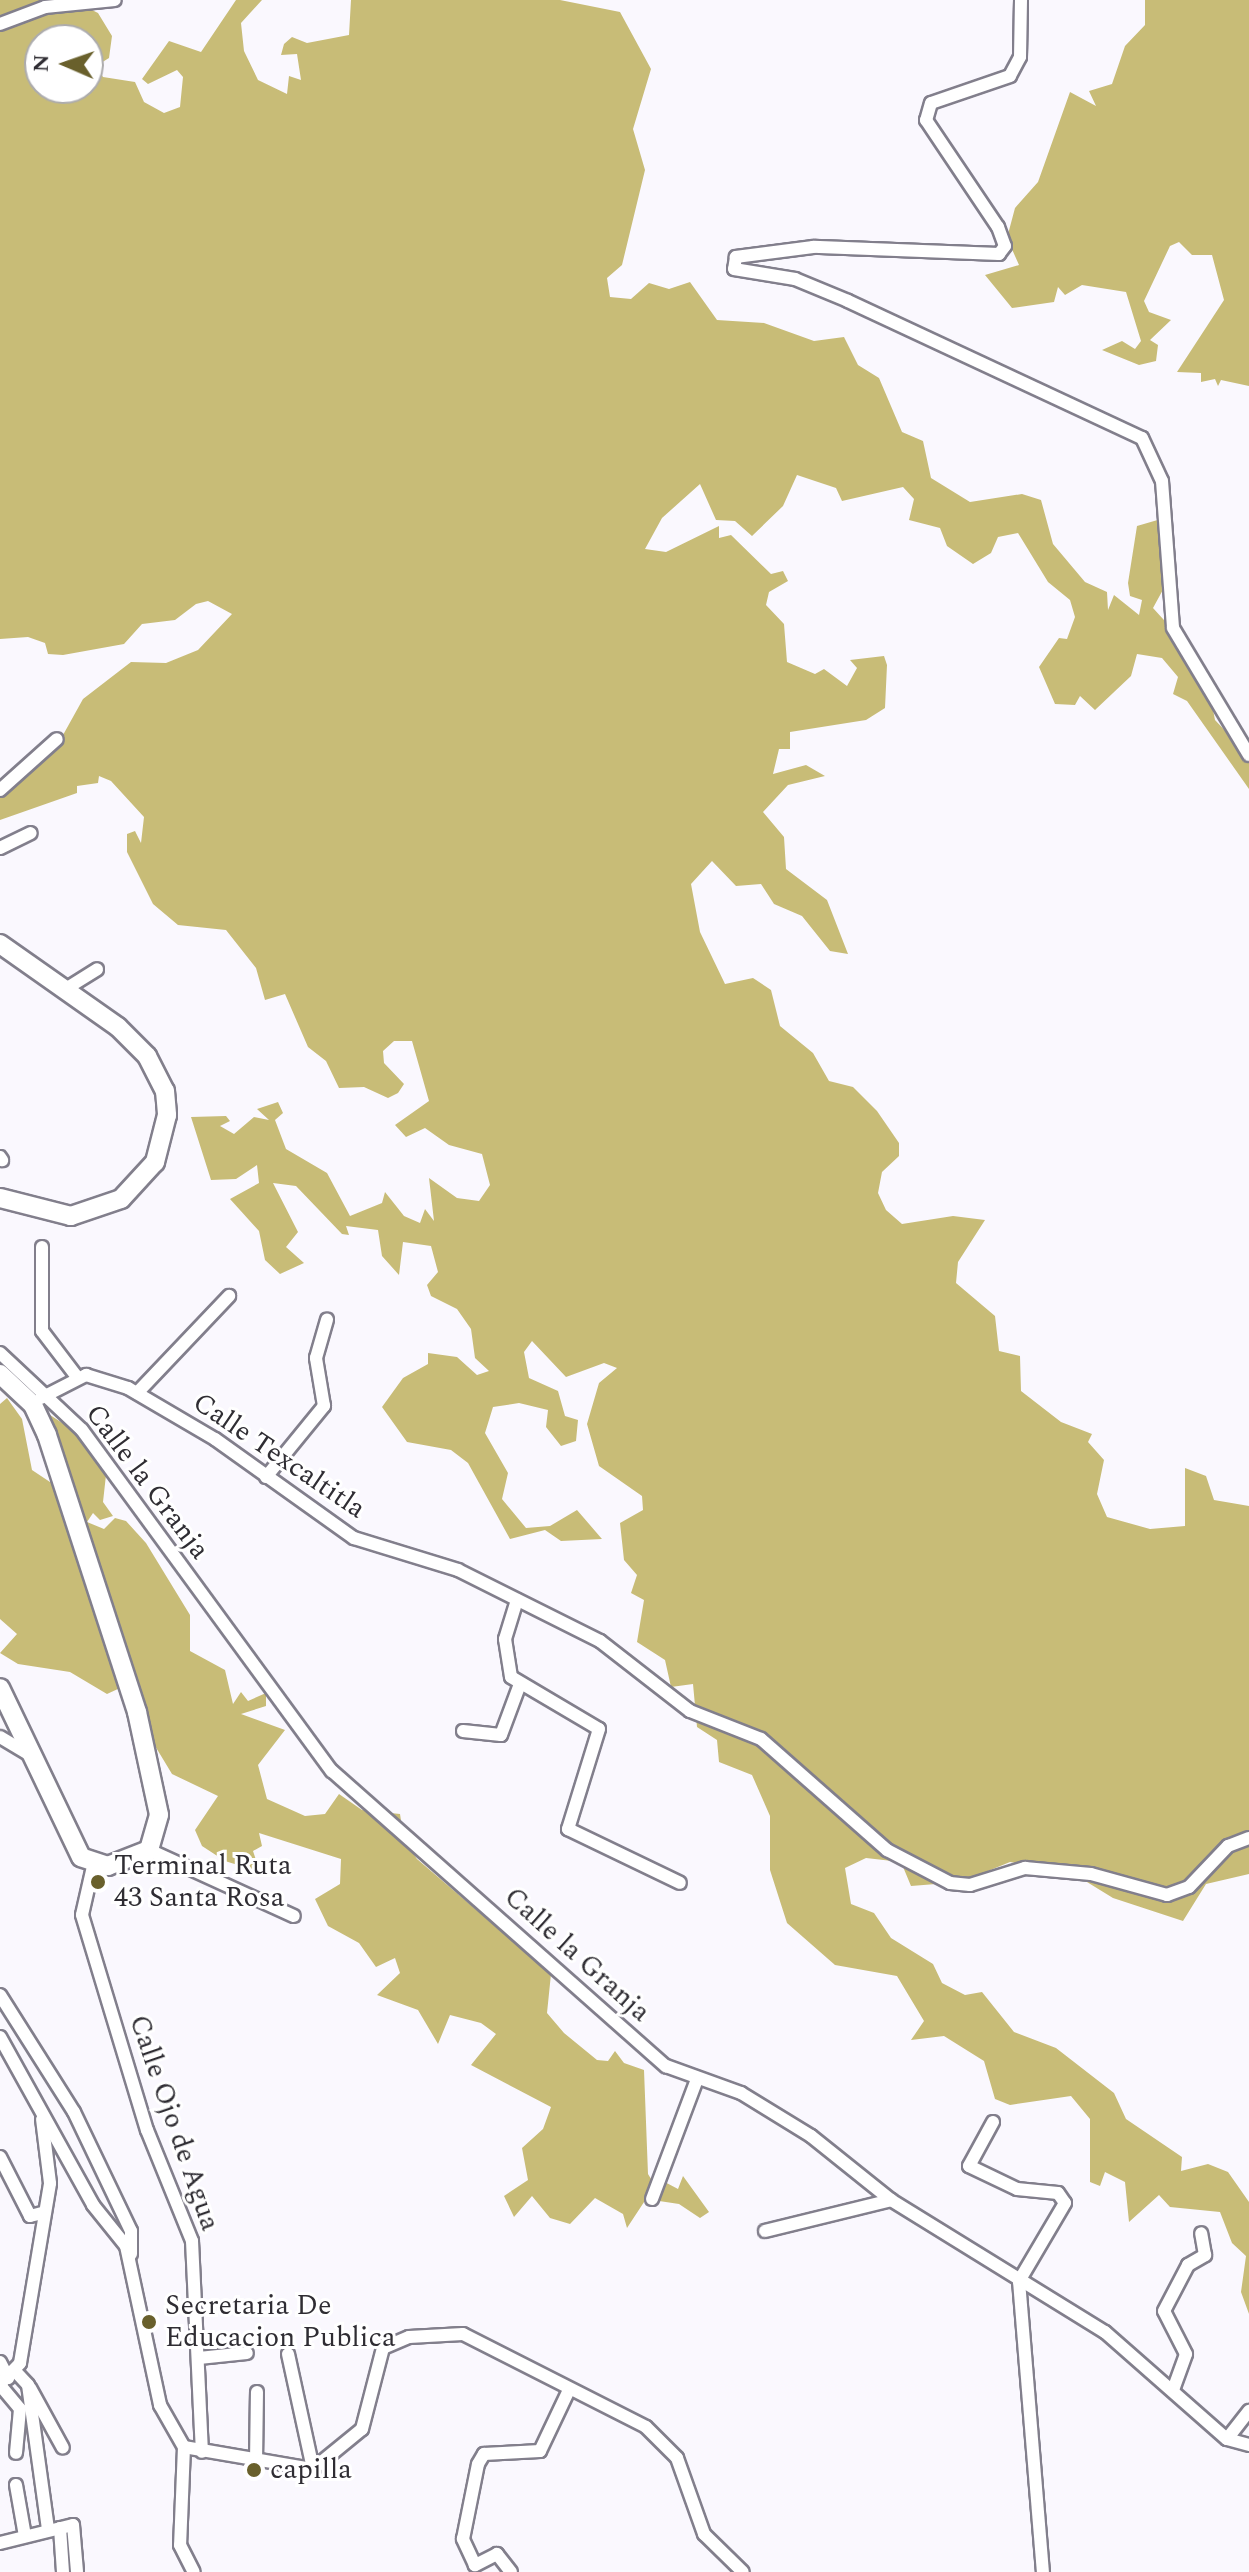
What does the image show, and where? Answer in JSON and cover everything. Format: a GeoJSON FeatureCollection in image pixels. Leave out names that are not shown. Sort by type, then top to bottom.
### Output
{"type":"FeatureCollection","features":[{"type":"Feature","properties":{"kind":"street"},"geometry":{"type":"LineString","coordinates":[[0,24],[45,7],[115,0]]}},
{"type":"Feature","properties":{"kind":"street"},"geometry":{"type":"LineString","coordinates":[[1021,0],[1020,57],[1010,76],[931,103],[926,120],[998,227],[1005,246],[999,254],[813,247],[736,257],[734,269],[795,279],[1142,438],[1162,481],[1173,628],[1249,755]]}},
{"type":"Feature","properties":{"kind":"street"},"geometry":{"type":"LineString","coordinates":[[0,790],[45,746],[57,739]]}},
{"type":"Feature","properties":{"kind":"street"},"geometry":{"type":"LineString","coordinates":[[0,848],[31,833]]}},
{"type":"Feature","properties":{"kind":"street"},"geometry":{"type":"LineString","coordinates":[[0,944],[147,1056],[165,1091],[163,1136],[139,1184],[96,1211],[54,1215],[0,1198]]}},
{"type":"Feature","properties":{"kind":"street"},"geometry":{"type":"LineString","coordinates":[[64,990],[97,969]]}},
{"type":"Feature","properties":{"kind":"street"},"geometry":{"type":"LineString","coordinates":[[40,1399],[77,1377],[42,1331],[42,1247]]}},
{"type":"Feature","properties":{"kind":"street"},"geometry":{"type":"LineString","coordinates":[[137,1393],[229,1296]]}},
{"type":"Feature","properties":{"kind":"street"},"geometry":{"type":"LineString","coordinates":[[266,1477],[324,1406],[316,1358],[327,1320]]}},
{"type":"Feature","properties":{"kind":"street","name":"Calle la Granja"},"geometry":{"type":"LineString","coordinates":[[0,1353],[40,1399],[82,1430],[332,1771],[666,2066],[741,2093],[891,2200],[1105,2332],[1227,2439],[1249,2445]]}},
{"type":"Feature","properties":{"kind":"street"},"geometry":{"type":"LineString","coordinates":[[0,1374],[40,1399],[146,1744],[159,1815],[149,1850],[121,1865],[94,1862],[75,1850],[39,1759],[0,1688]]}},
{"type":"Feature","properties":{"kind":"street","name":"Calle Texcaltitla"},"geometry":{"type":"LineString","coordinates":[[77,1377],[137,1393],[354,1538],[458,1570],[600,1641],[690,1711],[761,1739],[887,1850],[950,1883],[970,1885],[1025,1868],[1091,1874],[1167,1895],[1189,1887],[1228,1846],[1249,1838]]}},
{"type":"Feature","properties":{"kind":"street"},"geometry":{"type":"LineString","coordinates":[[517,1600],[504,1658],[520,1684],[598,1725],[568,1829],[680,1883]]}},
{"type":"Feature","properties":{"kind":"street"},"geometry":{"type":"LineString","coordinates":[[463,1731],[501,1735],[520,1684]]}},
{"type":"Feature","properties":{"kind":"street"},"geometry":{"type":"LineString","coordinates":[[0,1737],[39,1759]]}},
{"type":"Feature","properties":{"kind":"street"},"geometry":{"type":"LineString","coordinates":[[149,1850],[294,1916]]}},
{"type":"Feature","properties":{"kind":"street","name":"Calle Ojo de Agua"},"geometry":{"type":"LineString","coordinates":[[94,1862],[82,1915],[147,2130],[192,2241],[202,2452]]}},
{"type":"Feature","properties":{"kind":"street"},"geometry":{"type":"LineString","coordinates":[[0,1995],[74,2112],[131,2231],[130,2257],[158,2397],[184,2447],[184,2558],[194,2572]]}},
{"type":"Feature","properties":{"kind":"street"},"geometry":{"type":"LineString","coordinates":[[0,2037],[42,2119],[130,2257]]}},
{"type":"Feature","properties":{"kind":"street"},"geometry":{"type":"LineString","coordinates":[[652,2199],[697,2079]]}},
{"type":"Feature","properties":{"kind":"street"},"geometry":{"type":"LineString","coordinates":[[6,2380],[51,2166],[42,2119]]}},
{"type":"Feature","properties":{"kind":"street"},"geometry":{"type":"LineString","coordinates":[[993,2122],[969,2166],[1017,2189],[1058,2193],[1065,2203],[1019,2281],[1043,2572]]}},
{"type":"Feature","properties":{"kind":"street"},"geometry":{"type":"LineString","coordinates":[[0,2157],[30,2216],[42,2213]]}},
{"type":"Feature","properties":{"kind":"street"},"geometry":{"type":"LineString","coordinates":[[765,2231],[891,2200]]}},
{"type":"Feature","properties":{"kind":"street"},"geometry":{"type":"LineString","coordinates":[[1173,2390],[1185,2373],[1186,2354],[1164,2311],[1188,2265],[1205,2255],[1201,2233]]}},
{"type":"Feature","properties":{"kind":"street"},"geometry":{"type":"LineString","coordinates":[[184,2447],[256,2462],[313,2469],[362,2429],[383,2348],[409,2337],[453,2333],[493,2343],[568,2392],[646,2427],[677,2458],[704,2534],[743,2572]]}},
{"type":"Feature","properties":{"kind":"street"},"geometry":{"type":"LineString","coordinates":[[199,2358],[247,2353]]}},
{"type":"Feature","properties":{"kind":"street"},"geometry":{"type":"LineString","coordinates":[[288,2354],[313,2469]]}},
{"type":"Feature","properties":{"kind":"street"},"geometry":{"type":"LineString","coordinates":[[0,2362],[20,2409],[16,2453]]}},
{"type":"Feature","properties":{"kind":"street"},"geometry":{"type":"LineString","coordinates":[[6,2380],[28,2385],[63,2448]]}},
{"type":"Feature","properties":{"kind":"street"},"geometry":{"type":"LineString","coordinates":[[28,2385],[63,2572]]}},
{"type":"Feature","properties":{"kind":"street"},"geometry":{"type":"LineString","coordinates":[[256,2462],[257,2392]]}},
{"type":"Feature","properties":{"kind":"street"},"geometry":{"type":"LineString","coordinates":[[511,2572],[497,2554],[475,2565],[463,2539],[478,2464],[484,2454],[540,2451],[568,2392]]}},
{"type":"Feature","properties":{"kind":"street"},"geometry":{"type":"LineString","coordinates":[[1227,2439],[1249,2411]]}},
{"type":"Feature","properties":{"kind":"street"},"geometry":{"type":"LineString","coordinates":[[16,2485],[25,2536]]}},
{"type":"Feature","properties":{"kind":"street"},"geometry":{"type":"LineString","coordinates":[[0,2543],[73,2525],[77,2572]]}},
{"type":"Feature","properties":{"kind":"shaded area"},"geometry":{"type":"Polygon","coordinates":[[[0,0],[72,0],[98,13],[112,36],[109,58],[104,61],[104,24],[24,24],[24,104],[104,104],[104,77],[135,82],[144,102],[164,113],[180,107],[183,77],[177,70],[148,84],[142,79],[169,41],[201,52],[236,0],[262,0],[241,23],[244,51],[258,80],[287,94],[289,76],[301,80],[297,54],[281,55],[284,44],[292,37],[307,43],[349,35],[351,0],[560,0],[620,12],[651,69],[633,129],[645,170],[622,265],[607,278],[610,297],[631,299],[649,283],[669,289],[690,282],[717,320],[764,323],[814,341],[844,337],[858,365],[879,378],[902,432],[923,441],[931,478],[970,502],[1022,494],[1041,500],[1053,544],[1085,582],[1107,592],[1108,610],[1114,595],[1139,615],[1142,600],[1130,596],[1128,583],[1137,526],[1161,519],[1171,575],[1153,608],[1204,664],[1215,720],[1249,756],[1249,789],[1187,701],[1173,694],[1178,677],[1162,658],[1137,654],[1131,676],[1095,710],[1080,696],[1075,705],[1055,704],[1039,667],[1059,638],[1067,639],[1075,617],[1070,600],[1048,582],[1018,533],[998,537],[991,553],[973,564],[947,546],[940,528],[909,520],[914,499],[903,487],[842,501],[836,488],[797,475],[783,506],[752,536],[735,521],[716,520],[700,484],[662,518],[645,549],[666,552],[719,526],[719,538],[731,535],[771,574],[783,571],[788,581],[769,592],[766,605],[784,624],[787,662],[815,674],[824,669],[847,686],[857,668],[850,660],[884,656],[887,665],[885,708],[866,720],[790,732],[790,749],[779,749],[773,774],[806,765],[825,776],[788,785],[763,812],[784,837],[786,869],[827,900],[848,954],[830,951],[802,916],[774,904],[761,884],[736,886],[712,861],[691,884],[700,932],[725,984],[753,978],[771,990],[780,1026],[813,1053],[829,1081],[853,1087],[877,1111],[899,1143],[899,1156],[882,1172],[878,1193],[886,1210],[902,1224],[953,1216],[985,1220],[958,1262],[956,1283],[995,1316],[999,1351],[1020,1356],[1021,1391],[1061,1422],[1092,1434],[1088,1442],[1104,1460],[1097,1494],[1107,1517],[1150,1529],[1185,1526],[1185,1468],[1206,1476],[1214,1500],[1249,1506],[1249,1874],[1206,1884],[1183,1921],[1113,1898],[1069,1871],[1010,1862],[961,1882],[911,1886],[901,1862],[866,1858],[845,1868],[851,1904],[874,1913],[891,1938],[933,1964],[942,1983],[965,1995],[982,1992],[1014,2032],[1056,2048],[1114,2093],[1126,2119],[1182,2157],[1181,2171],[1208,2164],[1228,2172],[1249,2202],[1249,2314],[1241,2292],[1246,2256],[1232,2243],[1220,2212],[1170,2207],[1159,2195],[1129,2222],[1125,2182],[1105,2172],[1100,2186],[1090,2182],[1090,2119],[1071,2096],[1010,2105],[995,2099],[984,2061],[944,2036],[911,2040],[924,2021],[897,1976],[835,1965],[787,1923],[770,1870],[770,1816],[752,1775],[719,1762],[717,1740],[697,1727],[693,1684],[671,1687],[665,1660],[637,1642],[644,1600],[631,1593],[637,1575],[624,1560],[620,1523],[643,1510],[642,1496],[599,1466],[587,1424],[599,1383],[617,1368],[604,1363],[566,1377],[532,1341],[524,1352],[529,1378],[558,1391],[565,1416],[578,1420],[576,1441],[561,1446],[546,1427],[548,1410],[519,1403],[493,1407],[485,1433],[508,1473],[502,1499],[526,1528],[550,1526],[577,1510],[602,1539],[561,1541],[545,1530],[510,1539],[468,1463],[451,1450],[407,1442],[382,1407],[403,1378],[428,1364],[428,1353],[457,1357],[477,1375],[489,1371],[475,1358],[471,1329],[457,1309],[431,1296],[427,1285],[438,1272],[431,1246],[403,1242],[399,1275],[382,1256],[378,1230],[346,1226],[349,1235],[342,1234],[296,1186],[273,1183],[298,1232],[286,1247],[304,1263],[280,1274],[265,1260],[259,1231],[230,1199],[259,1183],[257,1165],[236,1179],[211,1180],[191,1117],[226,1116],[230,1121],[220,1126],[234,1134],[254,1117],[269,1120],[257,1109],[278,1102],[283,1113],[275,1120],[286,1149],[327,1173],[350,1216],[382,1203],[385,1192],[404,1216],[420,1223],[425,1209],[434,1221],[429,1178],[457,1198],[479,1201],[490,1185],[482,1154],[449,1145],[425,1128],[406,1137],[395,1125],[429,1101],[412,1041],[394,1041],[383,1051],[384,1063],[404,1084],[398,1093],[388,1098],[364,1087],[339,1088],[326,1061],[308,1047],[285,994],[265,1000],[256,968],[226,930],[178,925],[153,904],[127,852],[127,834],[135,831],[141,843],[144,817],[111,781],[99,776],[98,783],[77,786],[77,793],[0,820],[0,788],[29,755],[58,744],[83,699],[131,662],[166,663],[198,650],[232,614],[208,601],[196,604],[175,620],[142,624],[124,644],[63,655],[48,654],[45,643],[28,637],[0,639],[0,0]]]}},
{"type":"Feature","properties":{"kind":"shaded area"},"geometry":{"type":"Polygon","coordinates":[[[1145,0],[1249,0],[1249,386],[1221,380],[1218,386],[1215,379],[1201,382],[1201,373],[1177,372],[1224,300],[1212,255],[1192,255],[1179,242],[1170,246],[1144,301],[1149,312],[1171,320],[1150,340],[1158,345],[1156,361],[1139,365],[1102,350],[1122,341],[1135,349],[1141,341],[1126,292],[1082,285],[1065,295],[1058,287],[1054,302],[1012,308],[985,275],[1019,265],[1007,238],[1015,208],[1038,182],[1070,92],[1096,106],[1089,91],[1112,84],[1125,46],[1145,25],[1145,0]]]}},
{"type":"Feature","properties":{"kind":"shaded area"},"geometry":{"type":"Polygon","coordinates":[[[7,1398],[22,1419],[32,1470],[50,1482],[65,1467],[33,1415],[47,1413],[99,1447],[107,1466],[103,1502],[113,1516],[100,1520],[93,1513],[87,1522],[104,1529],[115,1518],[126,1521],[146,1543],[190,1615],[190,1651],[225,1670],[233,1704],[241,1692],[248,1701],[266,1693],[266,1706],[241,1714],[285,1730],[258,1765],[267,1799],[305,1816],[325,1814],[339,1794],[362,1810],[400,1814],[404,1840],[417,1859],[551,1974],[547,2013],[564,2033],[597,2060],[608,2061],[615,2051],[624,2063],[644,2070],[648,2174],[656,2187],[661,2180],[678,2189],[683,2176],[709,2212],[700,2218],[679,2204],[646,2199],[627,2228],[623,2214],[595,2198],[570,2224],[550,2218],[532,2196],[514,2217],[504,2196],[528,2180],[522,2148],[543,2129],[551,2107],[471,2065],[496,2034],[481,2023],[450,2015],[438,2044],[418,2010],[377,1995],[400,1973],[395,1958],[376,1967],[359,1943],[328,1926],[315,1899],[340,1884],[341,1859],[259,1833],[262,1846],[253,1851],[260,1872],[225,1861],[202,1846],[195,1830],[218,1796],[172,1774],[120,1688],[107,1694],[70,1672],[18,1664],[0,1653],[17,1634],[0,1619],[0,1404],[7,1398]]]}},
{"type":"Feature","properties":{"kind":"place","name":"Terminal Ruta 43 Santa Rosa"},"geometry":{"type":"Point","coordinates":[98,1882]}},
{"type":"Feature","properties":{"kind":"place","name":"Secretaria De Educacion Publica"},"geometry":{"type":"Point","coordinates":[149,2322]}},
{"type":"Feature","properties":{"kind":"place","name":"capilla"},"geometry":{"type":"Point","coordinates":[254,2470]}}]}
